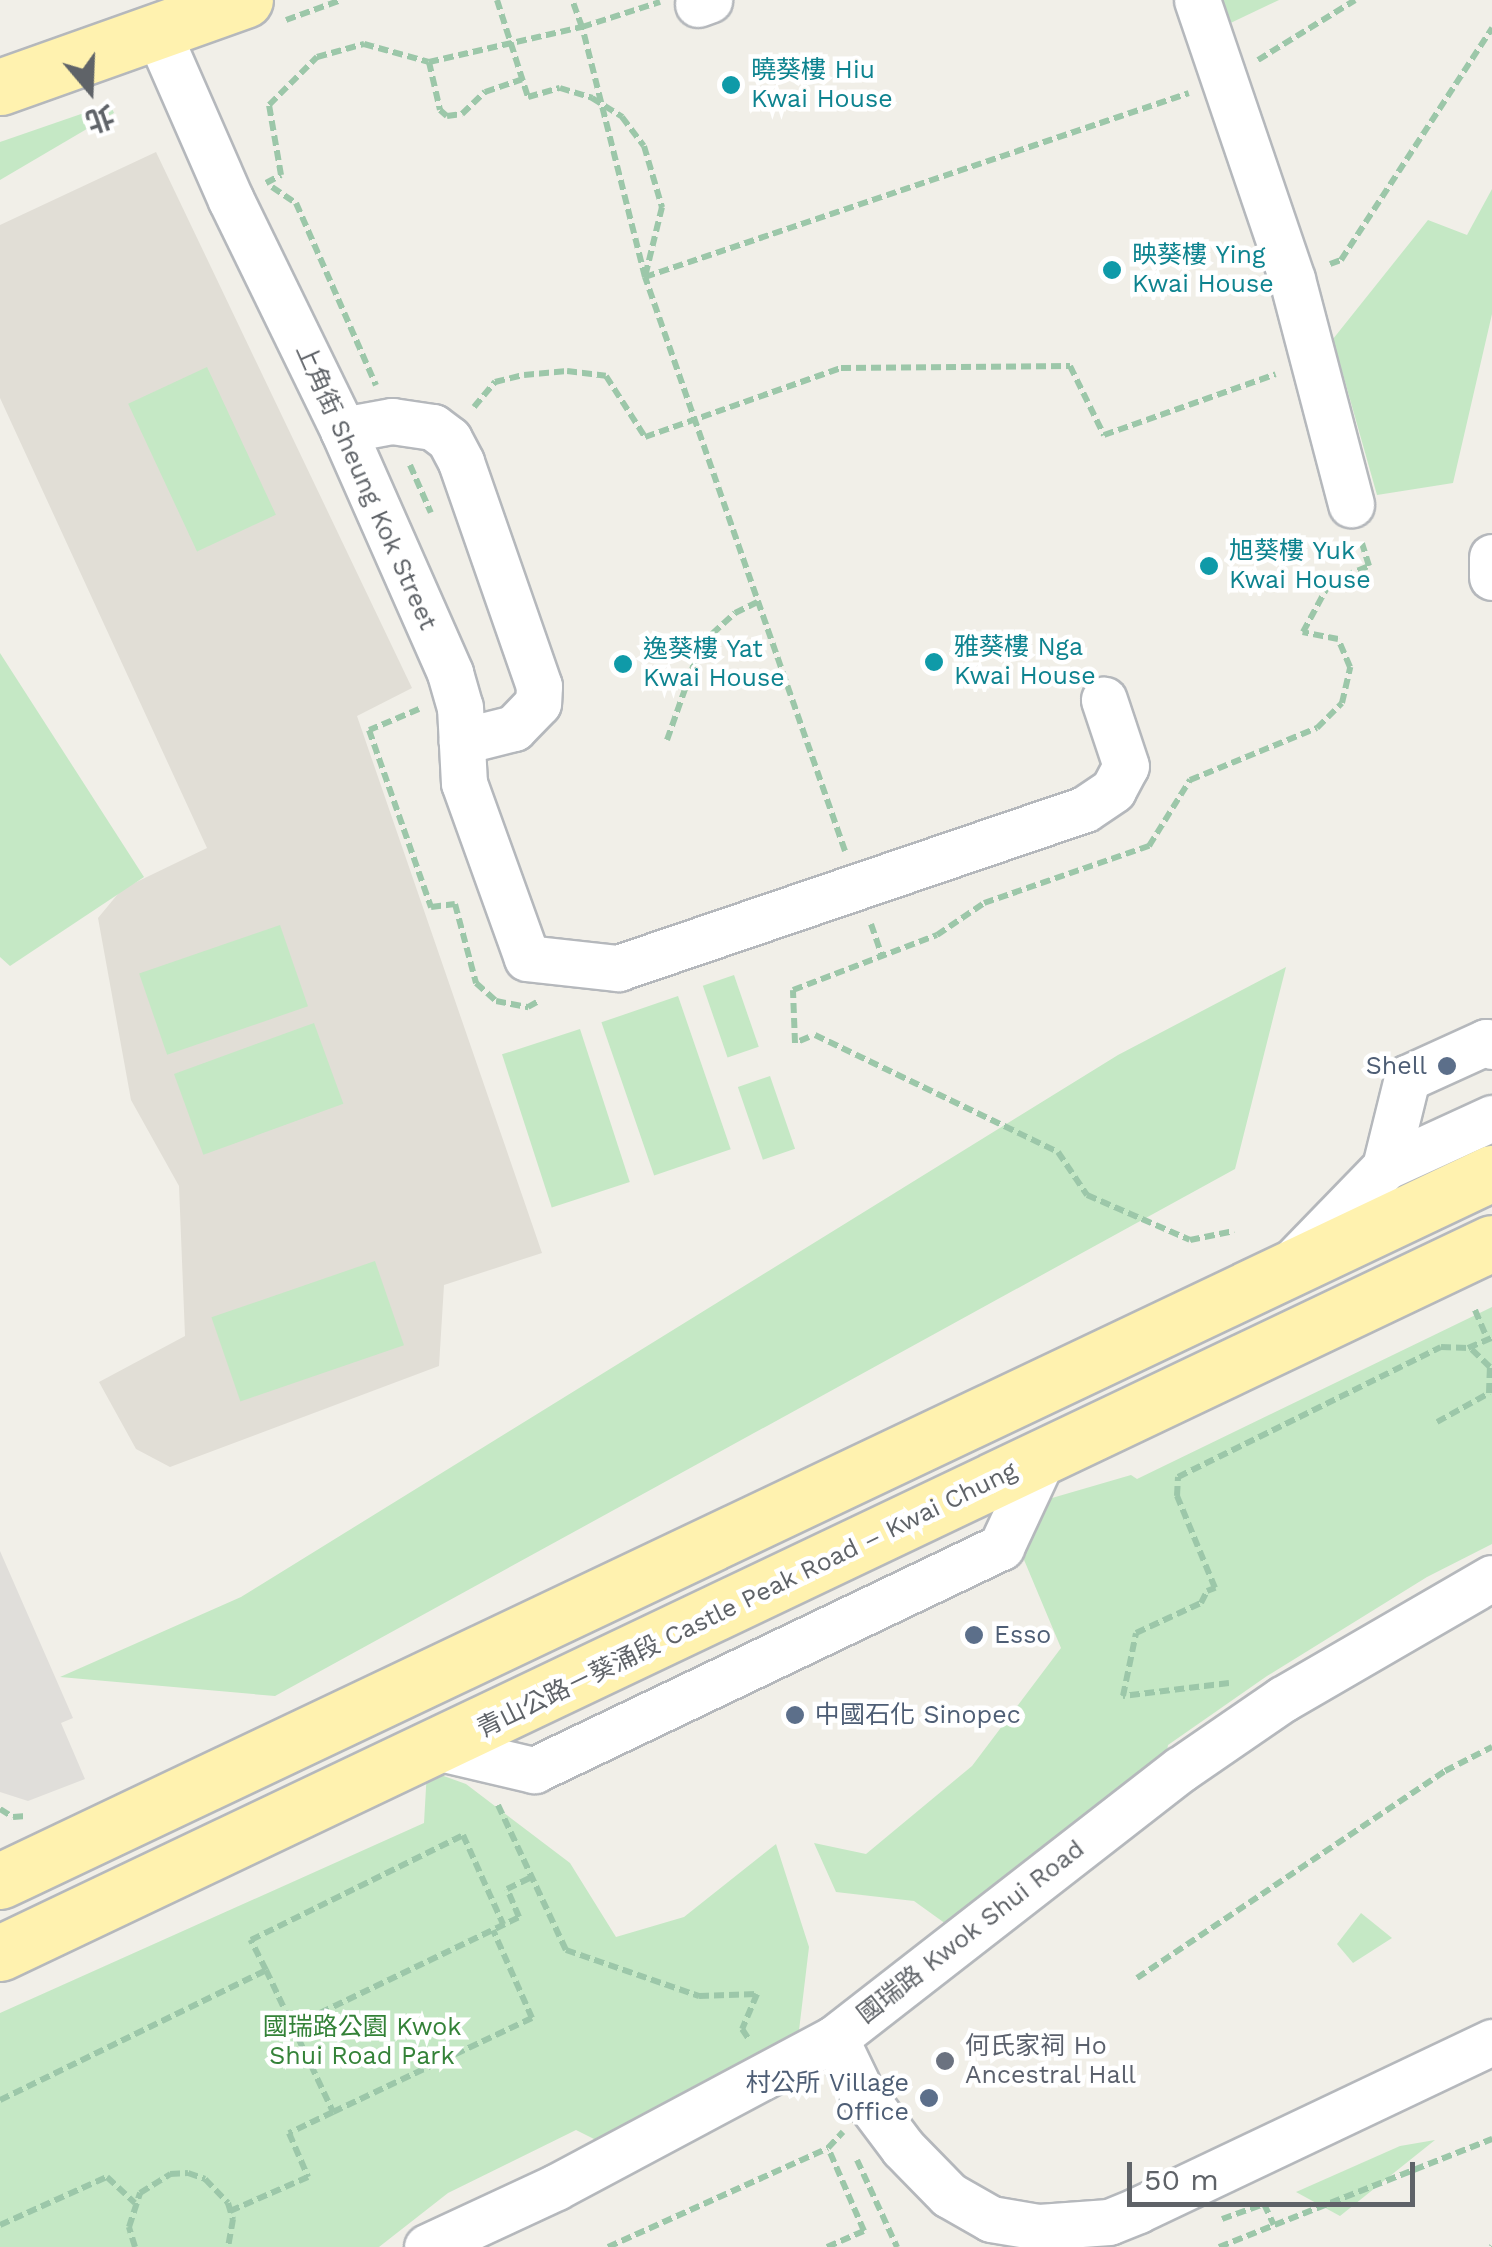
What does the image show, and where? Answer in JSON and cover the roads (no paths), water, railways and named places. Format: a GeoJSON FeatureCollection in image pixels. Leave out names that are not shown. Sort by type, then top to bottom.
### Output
{"type":"FeatureCollection","features":[{"type":"Feature","properties":{"kind":"main road"},"geometry":{"type":"LineString","coordinates":[[0,87],[245,0]]}},
{"type":"Feature","properties":{"kind":"main road"},"geometry":{"type":"LineString","coordinates":[[0,1882],[1492,1173]]}},
{"type":"Feature","properties":{"kind":"main road","name":"青山公路－葵涌段 Castle Peak Road – Kwai Chung"},"geometry":{"type":"LineString","coordinates":[[0,1953],[440,1748],[1492,1243]]}},
{"type":"Feature","properties":{"kind":"street"},"geometry":{"type":"LineString","coordinates":[[1196,0],[1292,278],[1351,504]]}},
{"type":"Feature","properties":{"kind":"street","name":"上角街 Sheung Kok Street"},"geometry":{"type":"LineString","coordinates":[[157,31],[231,200],[344,430],[450,673],[460,708],[464,783],[549,962],[618,968],[1085,809],[1113,790],[1126,766],[1104,700]]}},
{"type":"Feature","properties":{"kind":"street"},"geometry":{"type":"LineString","coordinates":[[344,430],[410,422],[433,427],[448,439],[461,462],[538,686],[538,703],[514,728],[462,740]]}},
{"type":"Feature","properties":{"kind":"street"},"geometry":{"type":"LineString","coordinates":[[1492,557],[1492,577]]}},
{"type":"Feature","properties":{"kind":"street"},"geometry":{"type":"LineString","coordinates":[[1385,1166],[1407,1078],[1486,1042],[1492,1046]]}},
{"type":"Feature","properties":{"kind":"street"},"geometry":{"type":"LineString","coordinates":[[1288,1267],[1385,1166],[1492,1118]]}},
{"type":"Feature","properties":{"kind":"street","name":"國瑞路 Kwok Shui Road"},"geometry":{"type":"LineString","coordinates":[[427,2247],[556,2187],[834,2038],[1180,1769],[1283,1699],[1492,1578]]}},
{"type":"Feature","properties":{"kind":"street"},"geometry":{"type":"LineString","coordinates":[[6,1831],[57,1858]]}},
{"type":"Feature","properties":{"kind":"street"},"geometry":{"type":"LineString","coordinates":[[834,2038],[860,2092],[903,2148],[948,2195],[991,2219],[1038,2227],[1109,2222],[1492,2042]]}},
{"type":"Feature","properties":{"kind":"place","name":"曉葵樓 Hiu Kwai House"},"geometry":{"type":"Point","coordinates":[731,85]}},
{"type":"Feature","properties":{"kind":"place","name":"映葵樓 Ying Kwai House"},"geometry":{"type":"Point","coordinates":[1112,270]}},
{"type":"Feature","properties":{"kind":"place","name":"旭葵樓 Yuk Kwai House"},"geometry":{"type":"Point","coordinates":[1209,566]}},
{"type":"Feature","properties":{"kind":"place","name":"雅葵樓 Nga Kwai House"},"geometry":{"type":"Point","coordinates":[934,662]}},
{"type":"Feature","properties":{"kind":"place","name":"逸葵樓 Yat Kwai House"},"geometry":{"type":"Point","coordinates":[623,664]}},
{"type":"Feature","properties":{"kind":"place","name":"Shell"},"geometry":{"type":"Point","coordinates":[1447,1066]}},
{"type":"Feature","properties":{"kind":"place","name":"Esso"},"geometry":{"type":"Point","coordinates":[974,1635]}},
{"type":"Feature","properties":{"kind":"place","name":"中國石化 Sinopec"},"geometry":{"type":"Point","coordinates":[795,1715]}},
{"type":"Feature","properties":{"kind":"place","name":"何氏家祠 Ho Ancestral Hall"},"geometry":{"type":"Point","coordinates":[945,2061]}},
{"type":"Feature","properties":{"kind":"place","name":"村公所 Village Office"},"geometry":{"type":"Point","coordinates":[929,2098]}},
{"type":"Feature","properties":{"kind":"park label","name":"國瑞路公園 Kwok Shui Road Park"},"geometry":{"type":"Point","coordinates":[362,2042]}}]}
